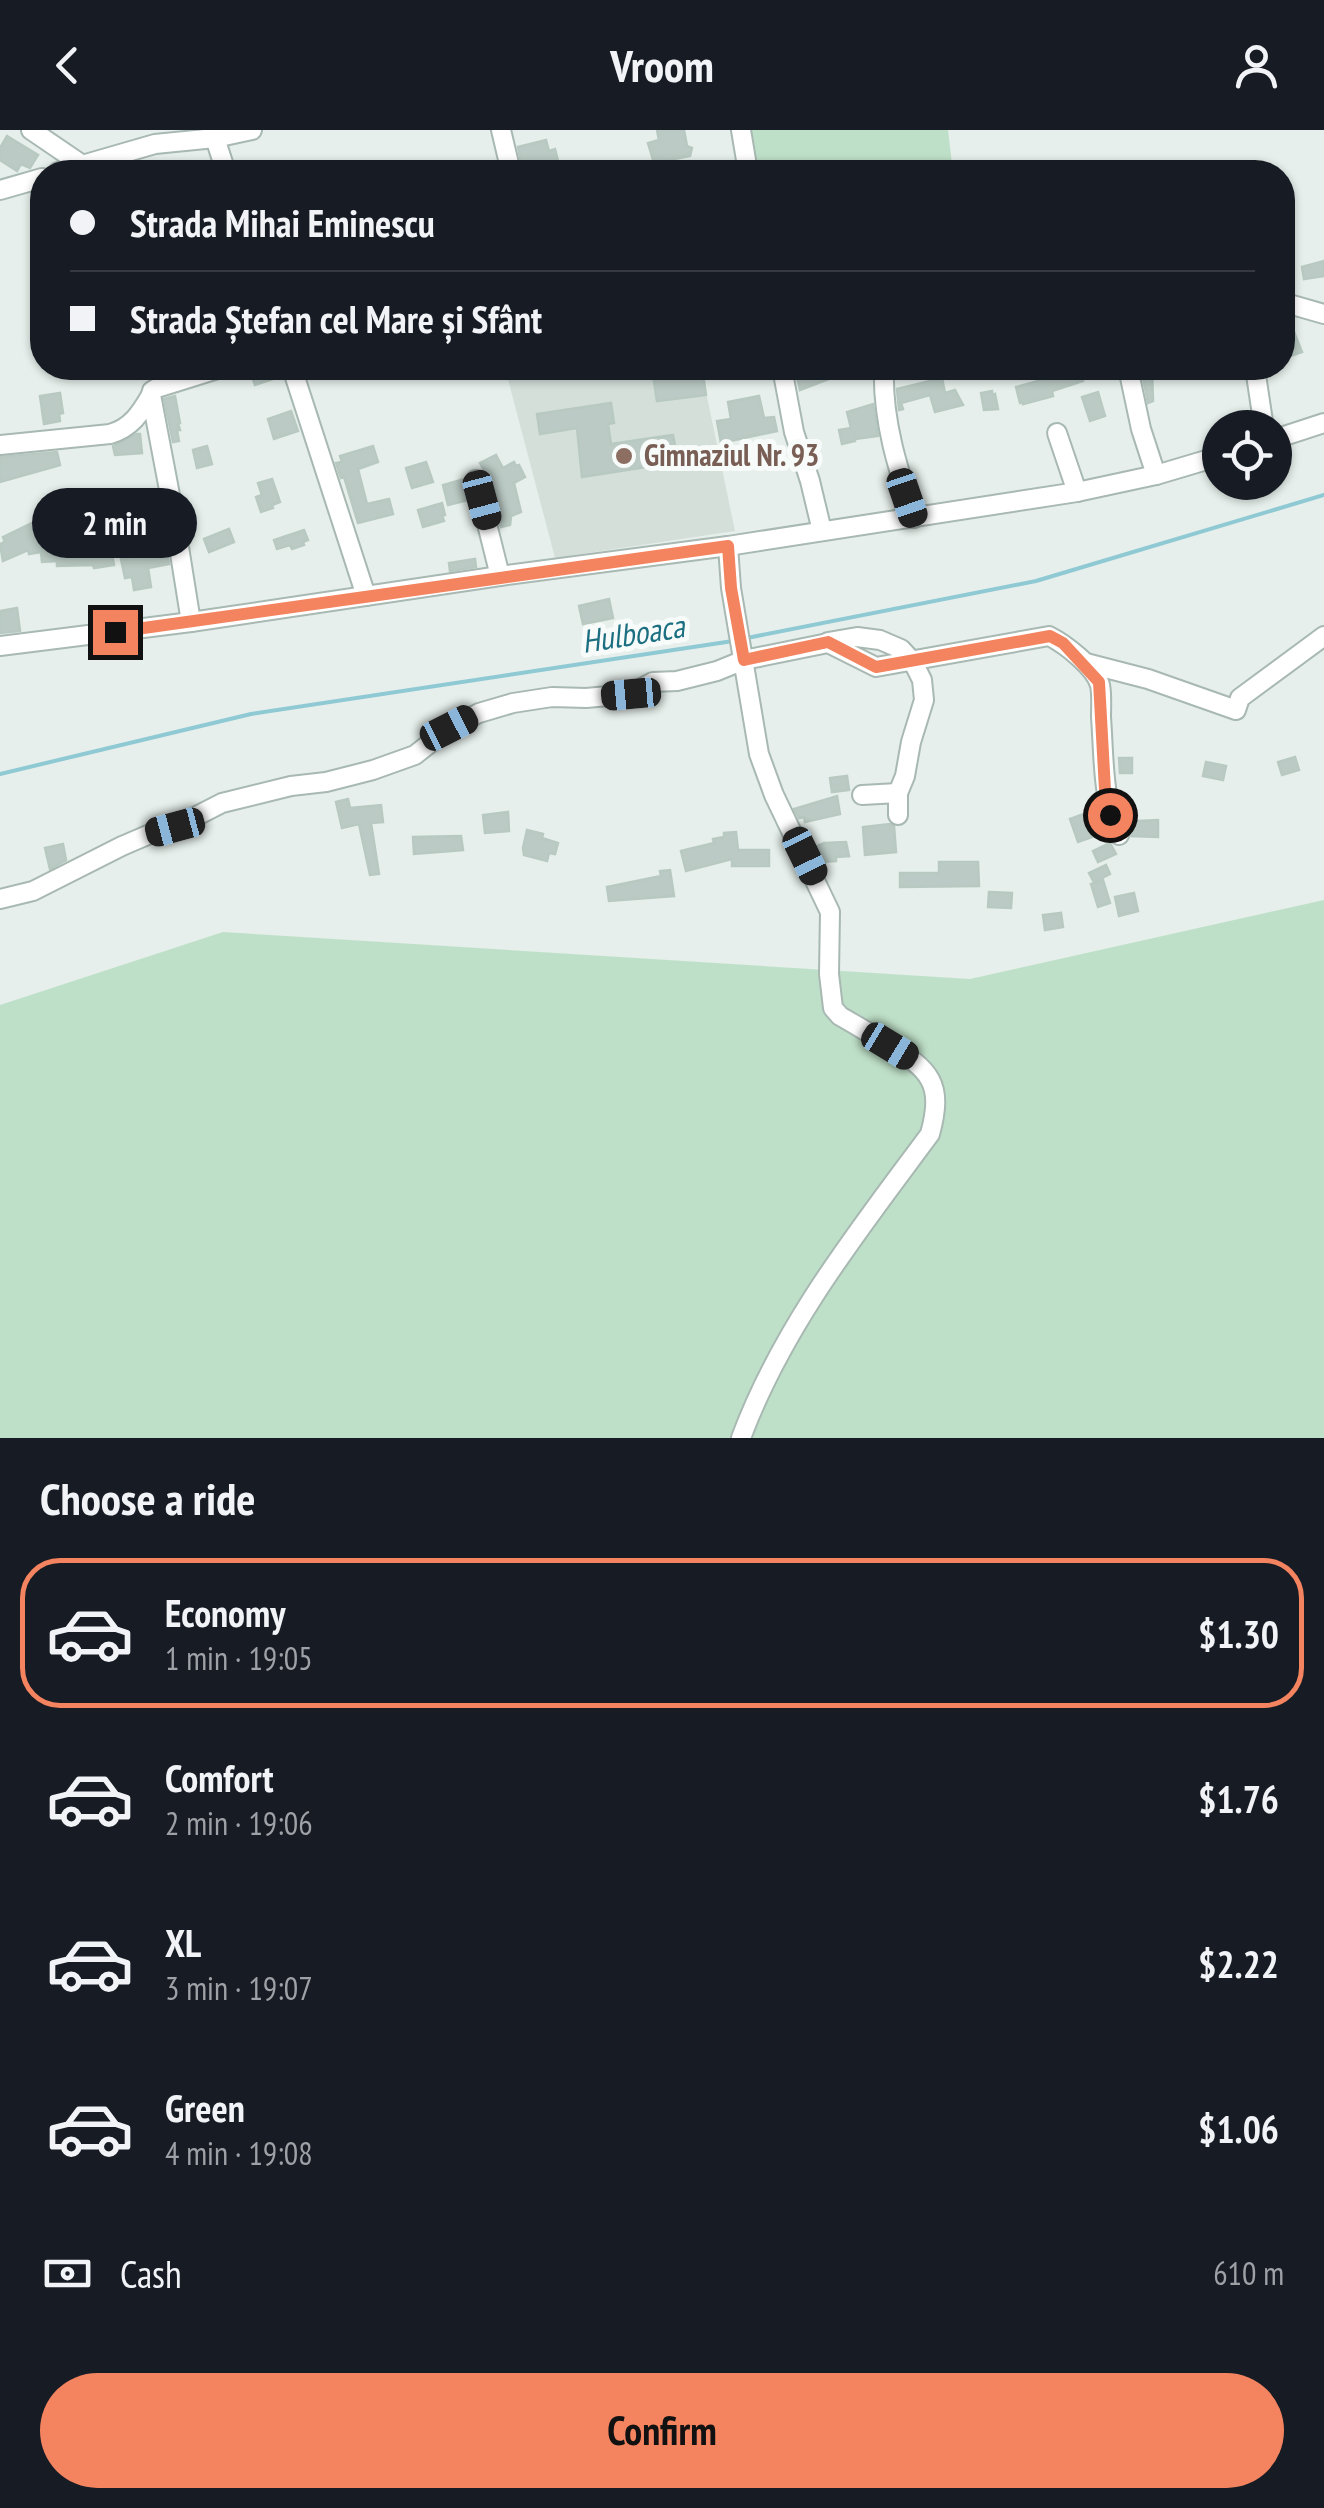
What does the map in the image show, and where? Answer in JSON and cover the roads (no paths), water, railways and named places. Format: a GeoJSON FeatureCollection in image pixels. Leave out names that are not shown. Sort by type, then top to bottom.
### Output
{"type":"FeatureCollection","features":[{"type":"Feature","properties":{"kind":"street"},"geometry":{"type":"LineString","coordinates":[[30,130],[75,160]]}},
{"type":"Feature","properties":{"kind":"street"},"geometry":{"type":"LineString","coordinates":[[96,160],[155,144],[252,130]]}},
{"type":"Feature","properties":{"kind":"street"},"geometry":{"type":"LineString","coordinates":[[501,130],[508,160]]}},
{"type":"Feature","properties":{"kind":"street"},"geometry":{"type":"LineString","coordinates":[[740,130],[746,160]]}},
{"type":"Feature","properties":{"kind":"street"},"geometry":{"type":"LineString","coordinates":[[215,138],[222,160]]}},
{"type":"Feature","properties":{"kind":"street"},"geometry":{"type":"LineString","coordinates":[[0,190],[30,181]]}},
{"type":"Feature","properties":{"kind":"street"},"geometry":{"type":"LineString","coordinates":[[1295,306],[1324,314]]}},
{"type":"Feature","properties":{"kind":"street"},"geometry":{"type":"LineString","coordinates":[[0,446],[121,431],[131,425],[152,391],[183,380]]}},
{"type":"Feature","properties":{"kind":"street"},"geometry":{"type":"LineString","coordinates":[[296,380],[366,596]]}},
{"type":"Feature","properties":{"kind":"street"},"geometry":{"type":"LineString","coordinates":[[784,380],[794,432],[822,531]]}},
{"type":"Feature","properties":{"kind":"street"},"geometry":{"type":"LineString","coordinates":[[884,380],[892,450],[914,518]]}},
{"type":"Feature","properties":{"kind":"street"},"geometry":{"type":"LineString","coordinates":[[1130,380],[1140,429],[1156,475]]}},
{"type":"Feature","properties":{"kind":"street"},"geometry":{"type":"LineString","coordinates":[[1257,380],[1261,410]]}},
{"type":"Feature","properties":{"kind":"street"},"geometry":{"type":"LineString","coordinates":[[151,396],[191,622]]}},
{"type":"Feature","properties":{"kind":"street"},"geometry":{"type":"LineString","coordinates":[[1292,433],[1324,423]]}},
{"type":"Feature","properties":{"kind":"street"},"geometry":{"type":"LineString","coordinates":[[1056,433],[1078,492]]}},
{"type":"Feature","properties":{"kind":"street"},"geometry":{"type":"LineString","coordinates":[[0,646],[914,518],[1078,492],[1202,461]]}},
{"type":"Feature","properties":{"kind":"street"},"geometry":{"type":"LineString","coordinates":[[476,480],[500,576]]}},
{"type":"Feature","properties":{"kind":"street"},"geometry":{"type":"LineString","coordinates":[[728,546],[758,754],[830,912],[829,974],[835,1012],[915,1061],[932,1082],[934,1093],[930,1134],[820,1285],[764,1381],[741,1438]]}},
{"type":"Feature","properties":{"kind":"street"},"geometry":{"type":"LineString","coordinates":[[828,642],[876,667],[1050,636],[1063,643],[1099,682],[1105,790],[1118,835]]}},
{"type":"Feature","properties":{"kind":"street"},"geometry":{"type":"LineString","coordinates":[[1084,662],[1148,679],[1236,710],[1240,698],[1324,636]]}},
{"type":"Feature","properties":{"kind":"street"},"geometry":{"type":"LineString","coordinates":[[0,899],[32,891],[222,802],[326,782],[415,755],[449,728],[479,713],[552,697],[631,694],[653,682],[677,681],[717,671],[743,655],[858,637],[880,640],[901,649],[922,680],[924,700],[898,793],[898,815]]}},
{"type":"Feature","properties":{"kind":"street"},"geometry":{"type":"LineString","coordinates":[[862,795],[898,793]]}},
{"type":"Feature","properties":{"kind":"waterway","name":"Hulboaca"},"geometry":{"type":"LineString","coordinates":[[747,638],[1036,581],[1324,495]]}},
{"type":"Feature","properties":{"kind":"waterway","name":"Hulboaca"},"geometry":{"type":"LineString","coordinates":[[0,774],[251,714],[733,641]]}},
{"type":"Feature","properties":{"kind":"place","name":"Gimnaziul Nr. 93"},"geometry":{"type":"Point","coordinates":[624,456]}}]}
